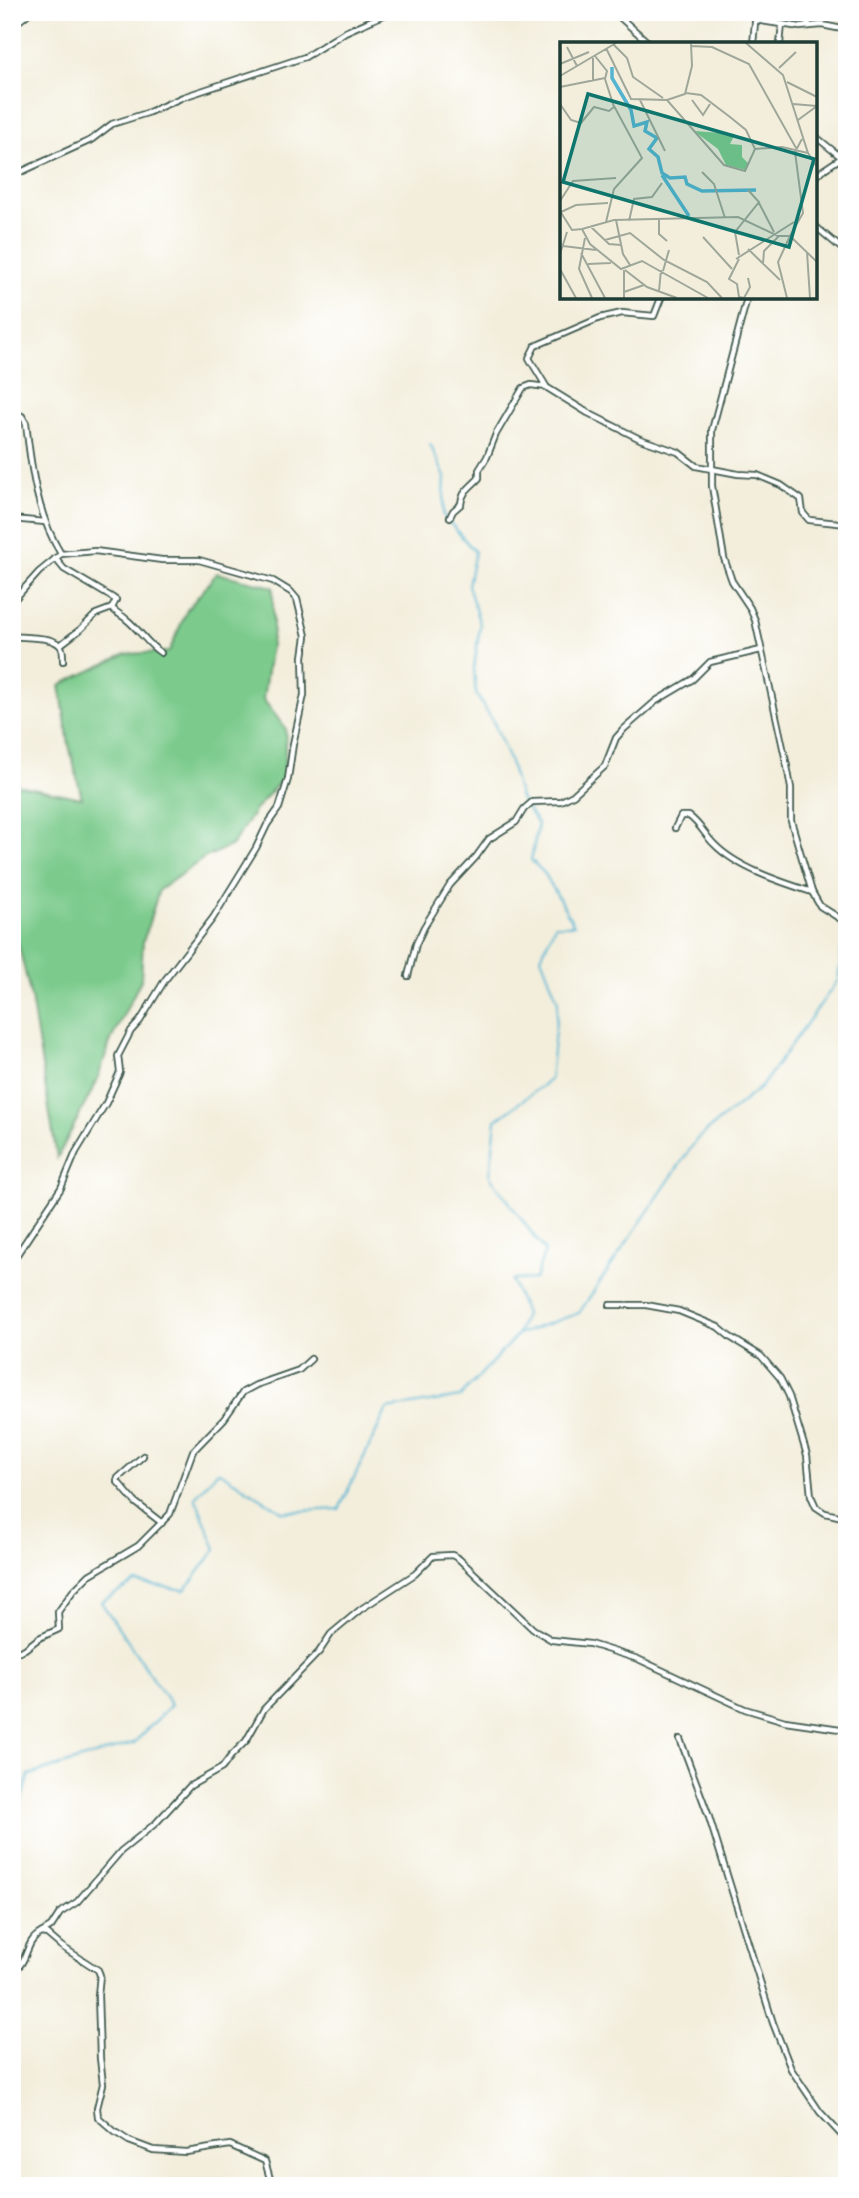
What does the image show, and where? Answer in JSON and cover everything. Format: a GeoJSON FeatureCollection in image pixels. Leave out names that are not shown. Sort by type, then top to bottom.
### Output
{"type":"FeatureCollection","features":[{"type":"Feature","properties":{"kind":"street"},"geometry":{"type":"LineString","coordinates":[[12,27],[30,12]]}},
{"type":"Feature","properties":{"kind":"street"},"geometry":{"type":"LineString","coordinates":[[12,176],[90,140],[112,124],[304,57],[345,32],[390,12]]}},
{"type":"Feature","properties":{"kind":"street"},"geometry":{"type":"LineString","coordinates":[[614,12],[639,12]]}},
{"type":"Feature","properties":{"kind":"street"},"geometry":{"type":"LineString","coordinates":[[614,12],[648,42]]}},
{"type":"Feature","properties":{"kind":"street"},"geometry":{"type":"LineString","coordinates":[[736,12],[782,24],[807,27],[822,25],[847,30]]}},
{"type":"Feature","properties":{"kind":"street"},"geometry":{"type":"LineString","coordinates":[[807,27],[809,12]]}},
{"type":"Feature","properties":{"kind":"street"},"geometry":{"type":"LineString","coordinates":[[752,42],[756,16]]}},
{"type":"Feature","properties":{"kind":"street"},"geometry":{"type":"LineString","coordinates":[[780,42],[782,24]]}},
{"type":"Feature","properties":{"kind":"street"},"geometry":{"type":"LineString","coordinates":[[817,138],[847,162]]}},
{"type":"Feature","properties":{"kind":"street"},"geometry":{"type":"LineString","coordinates":[[817,176],[841,158]]}},
{"type":"Feature","properties":{"kind":"street"},"geometry":{"type":"LineString","coordinates":[[817,228],[847,253]]}},
{"type":"Feature","properties":{"kind":"street"},"geometry":{"type":"LineString","coordinates":[[546,387],[529,358],[536,346],[615,313],[654,316],[661,299]]}},
{"type":"Feature","properties":{"kind":"street"},"geometry":{"type":"LineString","coordinates":[[747,299],[712,430],[714,499],[724,558],[732,581],[753,612],[789,778],[791,821],[812,892],[820,906],[847,923]]}},
{"type":"Feature","properties":{"kind":"street"},"geometry":{"type":"LineString","coordinates":[[450,517],[461,504],[461,498],[471,484],[479,478],[479,470],[496,434],[523,388],[531,385],[546,387],[588,413],[640,439],[664,446],[696,466],[757,475],[797,494],[802,499],[803,513],[809,520],[847,524]]}},
{"type":"Feature","properties":{"kind":"street"},"geometry":{"type":"LineString","coordinates":[[12,412],[22,416],[26,423],[36,491],[49,535],[61,554]]}},
{"type":"Feature","properties":{"kind":"street"},"geometry":{"type":"LineString","coordinates":[[12,519],[45,522]]}},
{"type":"Feature","properties":{"kind":"street"},"geometry":{"type":"LineString","coordinates":[[12,602],[39,572],[61,554],[95,551],[162,560],[199,560],[273,581],[291,592],[297,599],[306,636],[303,657],[304,695],[288,779],[279,808],[219,909],[165,980],[129,1034],[118,1056],[120,1072],[106,1103],[73,1159],[61,1188],[12,1262]]}},
{"type":"Feature","properties":{"kind":"street"},"geometry":{"type":"LineString","coordinates":[[55,558],[64,569],[116,600],[112,608],[96,614],[60,645]]}},
{"type":"Feature","properties":{"kind":"street"},"geometry":{"type":"LineString","coordinates":[[112,608],[161,653]]}},
{"type":"Feature","properties":{"kind":"street"},"geometry":{"type":"LineString","coordinates":[[12,636],[42,637],[60,645],[63,662]]}},
{"type":"Feature","properties":{"kind":"street"},"geometry":{"type":"LineString","coordinates":[[408,976],[416,944],[424,927],[450,885],[477,857],[489,839],[516,822],[532,802],[561,801],[573,795],[605,766],[616,738],[624,729],[656,701],[692,679],[709,662],[761,650]]}},
{"type":"Feature","properties":{"kind":"street"},"geometry":{"type":"LineString","coordinates":[[675,828],[681,816],[689,816],[705,830],[713,843],[735,860],[763,875],[812,892]]}},
{"type":"Feature","properties":{"kind":"street"},"geometry":{"type":"LineString","coordinates":[[610,1305],[646,1305],[679,1311],[718,1327],[761,1356],[780,1378],[789,1396],[807,1455],[811,1496],[816,1507],[825,1513],[847,1518]]}},
{"type":"Feature","properties":{"kind":"street"},"geometry":{"type":"LineString","coordinates":[[12,1654],[59,1629],[60,1607],[81,1582],[103,1565],[138,1546],[162,1522],[174,1508],[178,1489],[193,1451],[225,1419],[243,1392],[299,1370],[311,1359]]}},
{"type":"Feature","properties":{"kind":"street"},"geometry":{"type":"LineString","coordinates":[[142,1457],[117,1480],[135,1502],[162,1522]]}},
{"type":"Feature","properties":{"kind":"street"},"geometry":{"type":"LineString","coordinates":[[12,1971],[20,1967],[31,1940],[51,1927],[61,1913],[77,1902],[112,1860],[156,1823],[190,1786],[222,1768],[246,1741],[264,1709],[319,1652],[331,1634],[361,1609],[415,1574],[433,1556],[452,1555],[459,1559],[544,1637],[562,1642],[590,1644],[631,1657],[745,1709],[785,1721],[847,1730]]}},
{"type":"Feature","properties":{"kind":"street"},"geometry":{"type":"LineString","coordinates":[[680,1739],[708,1814],[752,1961],[782,2048],[799,2083],[820,2112],[847,2141]]}},
{"type":"Feature","properties":{"kind":"street"},"geometry":{"type":"LineString","coordinates":[[41,1933],[47,1934],[100,1972],[98,2005],[103,2084],[97,2108],[99,2117],[129,2141],[153,2150],[186,2152],[230,2145],[245,2150],[265,2161],[272,2186]]}},
{"type":"Feature","properties":{"kind":"green space"},"geometry":{"type":"Polygon","coordinates":[[[217,573],[273,587],[273,630],[263,699],[286,729],[284,777],[255,810],[232,845],[204,858],[159,890],[143,942],[141,980],[111,1040],[96,1083],[57,1158],[31,998],[12,916],[12,784],[82,798],[69,745],[60,685],[126,654],[169,652],[187,610],[217,573]]]}},
{"type":"Feature","properties":{"kind":"waterway"},"geometry":{"type":"LineString","coordinates":[[12,1833],[29,1775],[134,1743],[171,1705],[101,1602],[135,1582],[185,1590],[216,1549],[195,1497],[218,1471],[283,1512],[339,1509],[387,1409],[460,1397],[517,1335],[525,1314],[512,1280],[535,1279],[545,1251],[490,1176],[496,1120],[550,1080],[558,1001],[541,957],[555,925],[574,925],[545,874],[531,860],[538,824],[520,798],[494,723],[476,694],[474,668],[480,625],[468,585],[475,552],[443,515],[445,477],[430,444]]}},
{"type":"Feature","properties":{"kind":"waterway"},"geometry":{"type":"LineString","coordinates":[[519,1334],[579,1313],[697,1139],[761,1087],[838,980],[844,934]]}}]}
